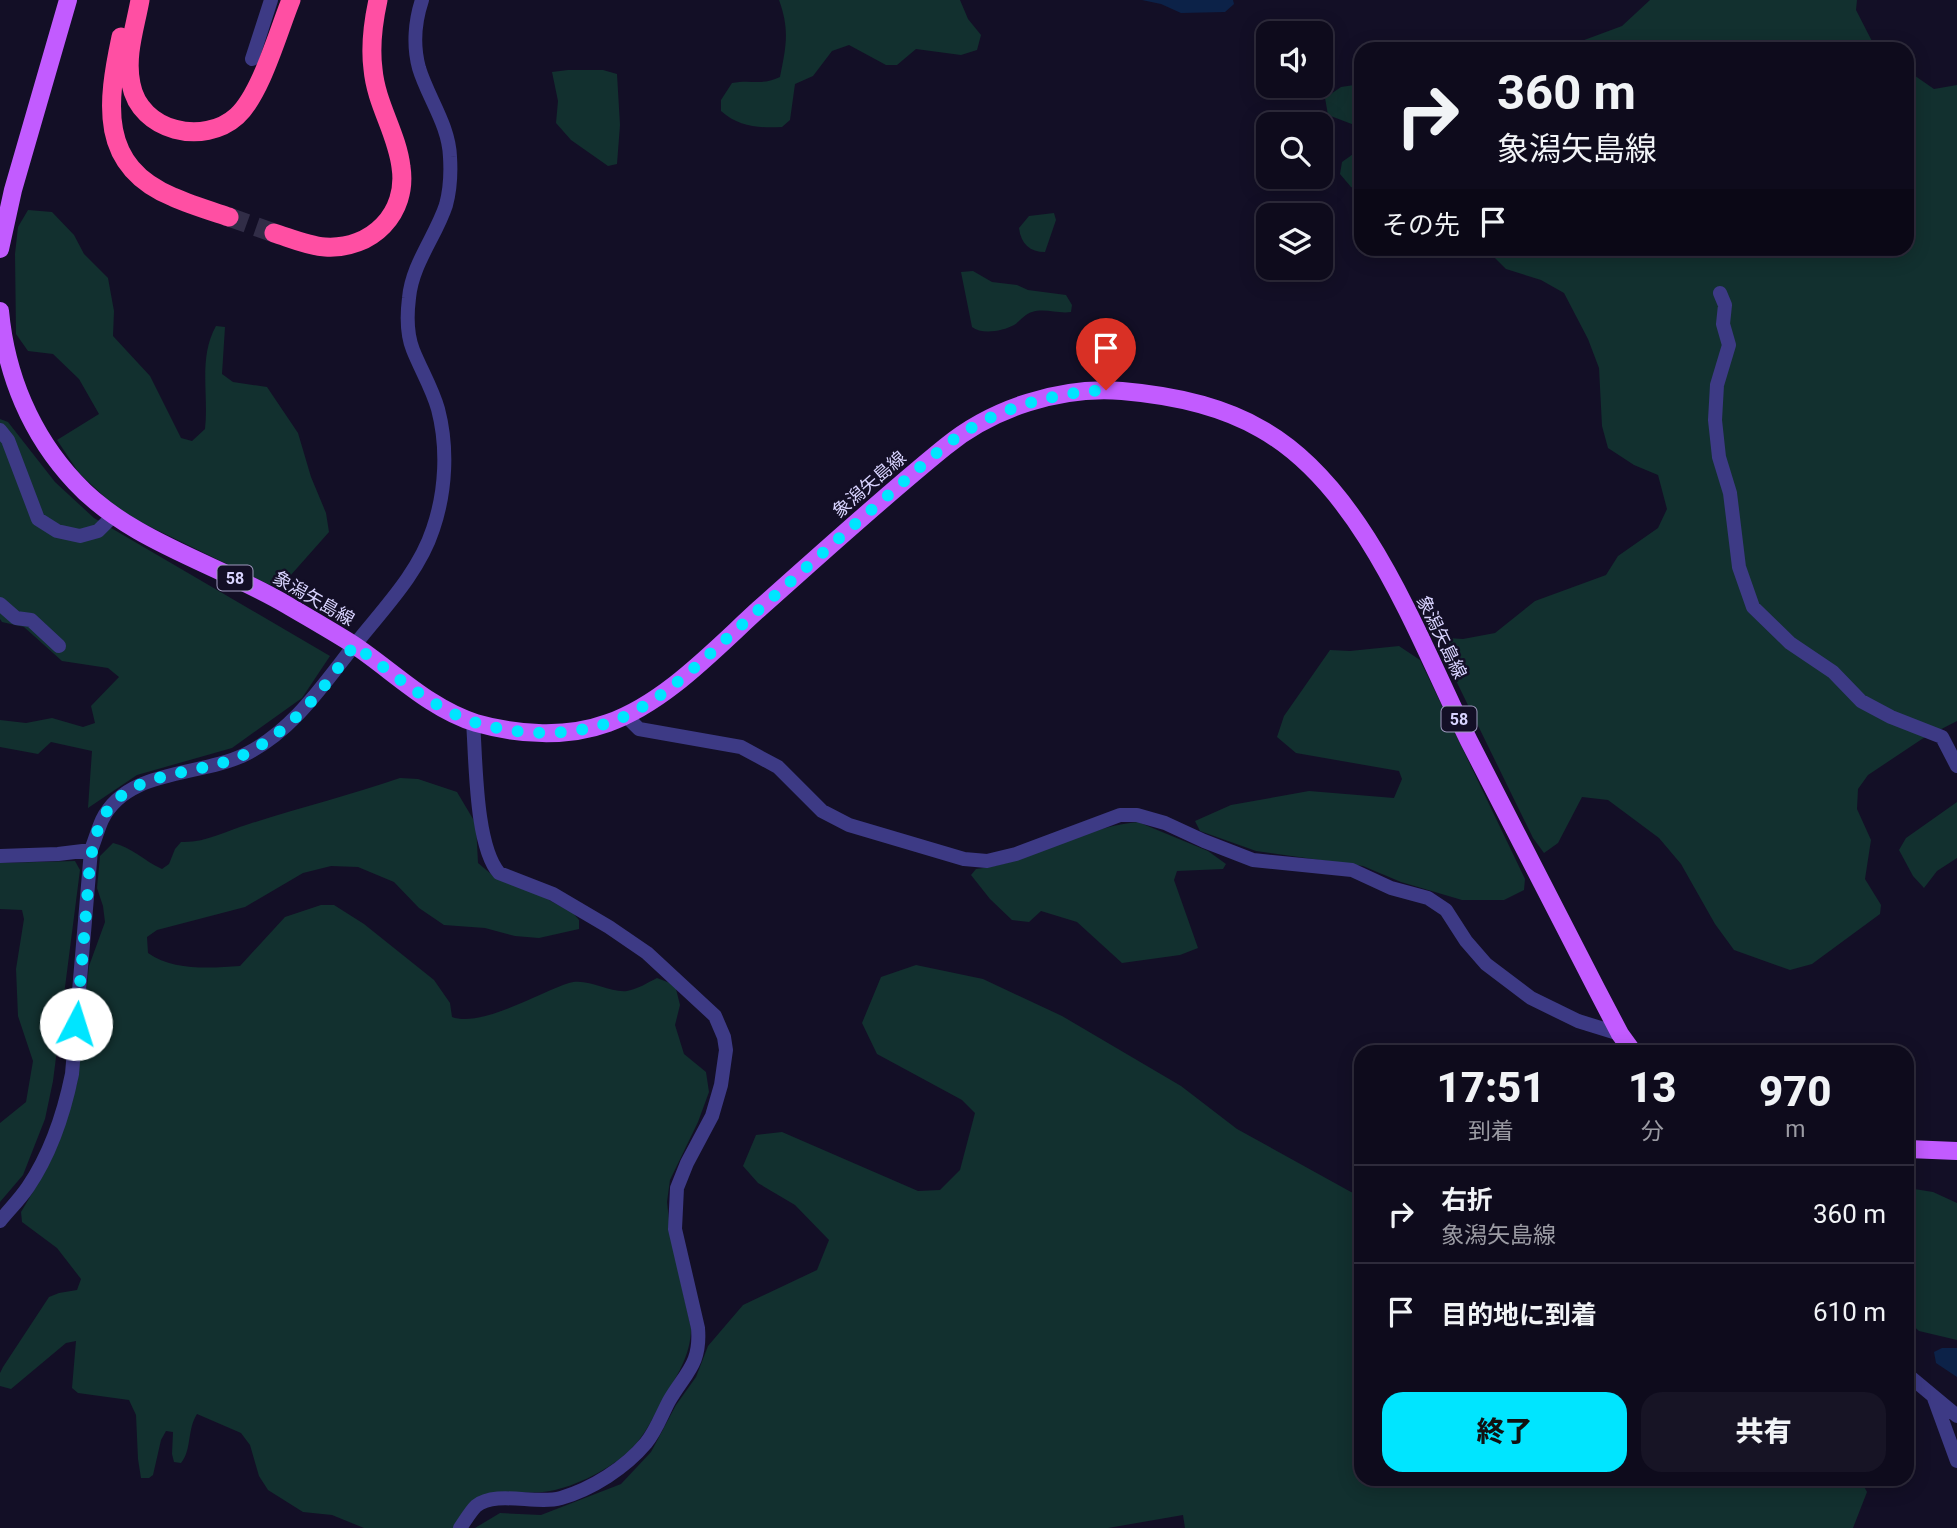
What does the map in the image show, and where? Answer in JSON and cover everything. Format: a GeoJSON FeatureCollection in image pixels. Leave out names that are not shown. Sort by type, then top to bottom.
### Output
{"type":"FeatureCollection","features":[{"type":"Feature","properties":{"kind":"highway"},"geometry":{"type":"LineString","coordinates":[[128,0],[110,102],[111,121],[123,156],[136,173],[153,187],[172,197],[229,217]]}},
{"type":"Feature","properties":{"kind":"highway"},"geometry":{"type":"LineString","coordinates":[[140,0],[129,52],[132,88],[148,115],[161,125],[194,133],[211,131],[225,125],[250,101],[291,0]]}},
{"type":"Feature","properties":{"kind":"highway"},"geometry":{"type":"LineString","coordinates":[[274,233],[315,245],[341,247],[371,237],[394,214],[402,182],[397,148],[383,113],[373,69],[372,43],[378,0]]}},
{"type":"Feature","properties":{"kind":"main road"},"geometry":{"type":"LineString","coordinates":[[0,249],[12,190],[68,0]]}},
{"type":"Feature","properties":{"kind":"main road","name":"象潟矢島線"},"geometry":{"type":"LineString","coordinates":[[0,311],[2,337],[28,416],[51,454],[76,484],[112,517],[280,600],[354,645],[415,690],[451,712],[473,722],[545,734],[578,731],[606,724],[635,711],[682,677],[957,437],[999,415],[1040,399],[1106,390],[1164,395],[1241,419],[1281,442],[1331,488],[1355,516],[1628,1045]]}},
{"type":"Feature","properties":{"kind":"main road"},"geometry":{"type":"LineString","coordinates":[[1914,1149],[1957,1151]]}},
{"type":"Feature","properties":{"kind":"street"},"geometry":{"type":"LineString","coordinates":[[252,59],[271,0]]}},
{"type":"Feature","properties":{"kind":"street"},"geometry":{"type":"LineString","coordinates":[[0,1221],[28,1187],[46,1155],[67,1100],[72,1074],[92,850],[103,818],[124,792],[142,783],[218,764],[246,754],[302,711],[316,698],[416,566],[433,529],[442,490],[445,453],[438,408],[409,335],[409,296],[416,271],[446,205],[450,155],[440,116],[419,67],[417,14],[422,0]]}},
{"type":"Feature","properties":{"kind":"street"},"geometry":{"type":"LineString","coordinates":[[1720,293],[1725,305],[1723,324],[1729,345],[1717,385],[1716,432],[1719,457],[1730,493],[1739,567],[1753,607],[1790,643],[1833,672],[1861,701],[1891,717],[1942,737],[1957,766]]}},
{"type":"Feature","properties":{"kind":"street"},"geometry":{"type":"LineString","coordinates":[[0,430],[8,440],[38,519],[57,531],[80,536],[98,531],[112,517]]}},
{"type":"Feature","properties":{"kind":"street"},"geometry":{"type":"LineString","coordinates":[[0,604],[16,618],[32,620],[59,646]]}},
{"type":"Feature","properties":{"kind":"street"},"geometry":{"type":"LineString","coordinates":[[626,716],[639,729],[741,747],[778,767],[822,811],[849,825],[964,859],[987,861],[1120,816],[1137,815],[1165,823],[1254,860],[1352,870],[1391,888],[1429,898],[1446,910],[1466,941],[1486,964],[1531,998],[1578,1021],[1620,1034]]}},
{"type":"Feature","properties":{"kind":"street"},"geometry":{"type":"LineString","coordinates":[[460,1528],[475,1507],[489,1499],[560,1499],[613,1474],[648,1442],[671,1398],[696,1360],[698,1328],[675,1228],[677,1188],[712,1116],[722,1085],[726,1050],[715,1016],[646,953],[609,927],[553,894],[499,873],[494,867],[481,828],[473,722]]}},
{"type":"Feature","properties":{"kind":"street"},"geometry":{"type":"LineString","coordinates":[[0,856],[92,850]]}},
{"type":"Feature","properties":{"kind":"street"},"geometry":{"type":"LineString","coordinates":[[1914,1380],[1957,1416]]}},
{"type":"Feature","properties":{"kind":"street"},"geometry":{"type":"LineString","coordinates":[[1934,1398],[1957,1461]]}},
{"type":"Feature","properties":{"kind":"green space"},"geometry":{"type":"Polygon","coordinates":[[[779,0],[960,0],[968,19],[981,35],[977,50],[961,55],[916,49],[897,65],[886,65],[849,45],[832,51],[813,76],[795,84],[790,120],[782,127],[749,125],[721,111],[721,100],[732,83],[768,81],[780,77],[786,38],[785,20],[779,0]]]}},
{"type":"Feature","properties":{"kind":"green space"},"geometry":{"type":"Polygon","coordinates":[[[1650,0],[1857,0],[1856,10],[1872,42],[1579,42],[1622,26],[1650,0]]]}},
{"type":"Feature","properties":{"kind":"green space"},"geometry":{"type":"Polygon","coordinates":[[[603,70],[617,74],[620,125],[617,164],[608,166],[571,140],[556,123],[558,101],[552,72],[603,70]]]}},
{"type":"Feature","properties":{"kind":"green space"},"geometry":{"type":"Polygon","coordinates":[[[1914,75],[1934,89],[1957,85],[1957,721],[1922,739],[1868,775],[1858,789],[1857,809],[1871,840],[1865,879],[1881,905],[1880,914],[1812,964],[1790,970],[1734,950],[1715,924],[1681,864],[1659,838],[1608,800],[1582,797],[1558,843],[1544,853],[1533,838],[1441,650],[1447,638],[1463,639],[1495,633],[1535,601],[1606,575],[1618,556],[1658,528],[1667,509],[1658,475],[1634,465],[1608,448],[1602,426],[1599,368],[1588,339],[1564,293],[1541,280],[1506,269],[1493,256],[1914,256],[1914,75]]]}},
{"type":"Feature","properties":{"kind":"green space"},"geometry":{"type":"Polygon","coordinates":[[[1354,85],[1354,125],[1333,117],[1333,112],[1327,112],[1325,98],[1333,98],[1333,92],[1341,87],[1354,85]]]}},
{"type":"Feature","properties":{"kind":"green space"},"geometry":{"type":"Polygon","coordinates":[[[1354,153],[1354,188],[1340,174],[1342,162],[1354,153]]]}},
{"type":"Feature","properties":{"kind":"green space"},"geometry":{"type":"Polygon","coordinates":[[[28,210],[52,212],[74,235],[84,254],[108,278],[114,311],[113,336],[150,376],[181,438],[192,441],[205,429],[207,351],[216,326],[225,327],[222,374],[233,382],[267,387],[298,433],[311,477],[326,513],[329,532],[282,585],[270,585],[122,513],[79,473],[57,440],[99,414],[79,379],[53,354],[28,351],[16,334],[15,254],[18,227],[28,210]]]}},
{"type":"Feature","properties":{"kind":"green space"},"geometry":{"type":"Polygon","coordinates":[[[1054,213],[1056,220],[1045,252],[1031,249],[1024,243],[1019,228],[1029,216],[1054,213]]]}},
{"type":"Feature","properties":{"kind":"green space"},"geometry":{"type":"Polygon","coordinates":[[[973,271],[992,282],[1066,295],[1072,305],[1071,312],[1037,311],[1004,329],[976,329],[972,327],[961,272],[973,271]]]}},
{"type":"Feature","properties":{"kind":"green space"},"geometry":{"type":"Polygon","coordinates":[[[0,419],[8,422],[55,482],[94,518],[330,656],[302,698],[232,748],[137,775],[88,808],[92,751],[51,742],[38,754],[0,747],[0,720],[26,723],[52,718],[83,727],[95,723],[91,706],[119,677],[108,668],[62,661],[24,627],[2,622],[0,619],[0,419]]]}},
{"type":"Feature","properties":{"kind":"green space"},"geometry":{"type":"Polygon","coordinates":[[[1399,646],[1420,660],[1525,879],[1524,890],[1504,900],[1462,900],[1401,882],[1363,866],[1256,851],[1200,831],[1195,821],[1231,805],[1309,791],[1394,798],[1402,779],[1399,771],[1296,753],[1277,737],[1284,716],[1330,650],[1350,651],[1399,646]]]}},
{"type":"Feature","properties":{"kind":"green space"},"geometry":{"type":"Polygon","coordinates":[[[400,778],[418,779],[457,792],[476,824],[478,863],[497,879],[536,893],[573,913],[579,920],[579,929],[539,938],[515,936],[485,928],[444,925],[419,908],[394,882],[358,867],[331,866],[303,873],[245,907],[157,930],[147,937],[148,953],[180,966],[240,966],[285,917],[321,905],[334,905],[364,924],[434,980],[450,1003],[452,1017],[478,1018],[569,983],[583,982],[627,991],[657,978],[675,985],[680,1005],[675,1025],[684,1054],[706,1072],[709,1092],[670,1180],[667,1202],[671,1238],[691,1328],[690,1338],[682,1366],[648,1427],[630,1450],[593,1476],[550,1491],[501,1493],[481,1498],[467,1507],[453,1528],[364,1528],[332,1515],[303,1512],[268,1490],[259,1476],[250,1445],[241,1433],[197,1414],[187,1452],[181,1463],[174,1462],[173,1432],[166,1431],[161,1440],[153,1475],[141,1478],[136,1415],[129,1400],[78,1393],[72,1388],[76,1341],[66,1343],[11,1389],[0,1386],[3,1367],[49,1297],[77,1290],[81,1279],[57,1248],[22,1222],[21,1212],[40,1180],[77,1084],[89,966],[105,922],[97,888],[100,856],[113,843],[162,869],[169,864],[181,842],[207,839],[400,778]]]}},
{"type":"Feature","properties":{"kind":"green space"},"geometry":{"type":"Polygon","coordinates":[[[1957,802],[1957,858],[1937,871],[1924,888],[1913,876],[1899,850],[1906,838],[1957,802]]]}},
{"type":"Feature","properties":{"kind":"green space"},"geometry":{"type":"Polygon","coordinates":[[[1138,822],[1208,851],[1226,864],[1223,869],[1177,871],[1174,880],[1198,948],[1180,955],[1122,963],[1077,922],[1041,911],[1029,922],[1012,920],[990,899],[971,875],[976,869],[1017,860],[1117,825],[1138,822]]]}},
{"type":"Feature","properties":{"kind":"green space"},"geometry":{"type":"Polygon","coordinates":[[[75,861],[80,870],[53,1081],[45,1119],[23,1175],[0,1202],[0,1123],[26,1102],[33,1061],[18,1016],[16,969],[24,919],[22,910],[0,909],[0,863],[75,861]]]}},
{"type":"Feature","properties":{"kind":"green space"},"geometry":{"type":"Polygon","coordinates":[[[916,965],[983,979],[1062,1016],[1181,1086],[1237,1129],[1354,1193],[1354,1486],[1864,1486],[1867,1492],[1853,1528],[1185,1528],[1183,1515],[1108,1528],[475,1528],[500,1513],[541,1515],[621,1484],[651,1452],[676,1405],[696,1377],[708,1346],[743,1305],[817,1270],[829,1240],[795,1205],[758,1183],[743,1166],[756,1135],[782,1132],[918,1191],[940,1190],[960,1170],[975,1113],[962,1100],[877,1054],[862,1023],[881,977],[916,965]]]}},
{"type":"Feature","properties":{"kind":"green space"},"geometry":{"type":"Polygon","coordinates":[[[1914,1189],[1933,1192],[1957,1203],[1957,1340],[1919,1331],[1914,1326],[1914,1189]]]}},
{"type":"Feature","properties":{"kind":"water"},"geometry":{"type":"Polygon","coordinates":[[[1142,0],[1233,0],[1234,4],[1225,12],[1181,13],[1161,4],[1142,0]]]}},
{"type":"Feature","properties":{"kind":"water"},"geometry":{"type":"Polygon","coordinates":[[[1942,1348],[1957,1348],[1957,1377],[1936,1363],[1934,1352],[1942,1348]]]}},
{"type":"Feature","properties":{"kind":"tunnel"},"geometry":{"type":"LineString","coordinates":[[229,217],[274,233]]}},
{"type":"Feature","properties":{"kind":"route"},"geometry":{"type":"LineString","coordinates":[[76,1024],[92,850],[103,818],[124,792],[142,783],[218,764],[246,754],[277,733],[316,698],[354,645],[415,690],[473,722],[545,734],[578,731],[606,724],[635,711],[682,677],[957,437],[999,415],[1040,399],[1106,390]]}}]}
